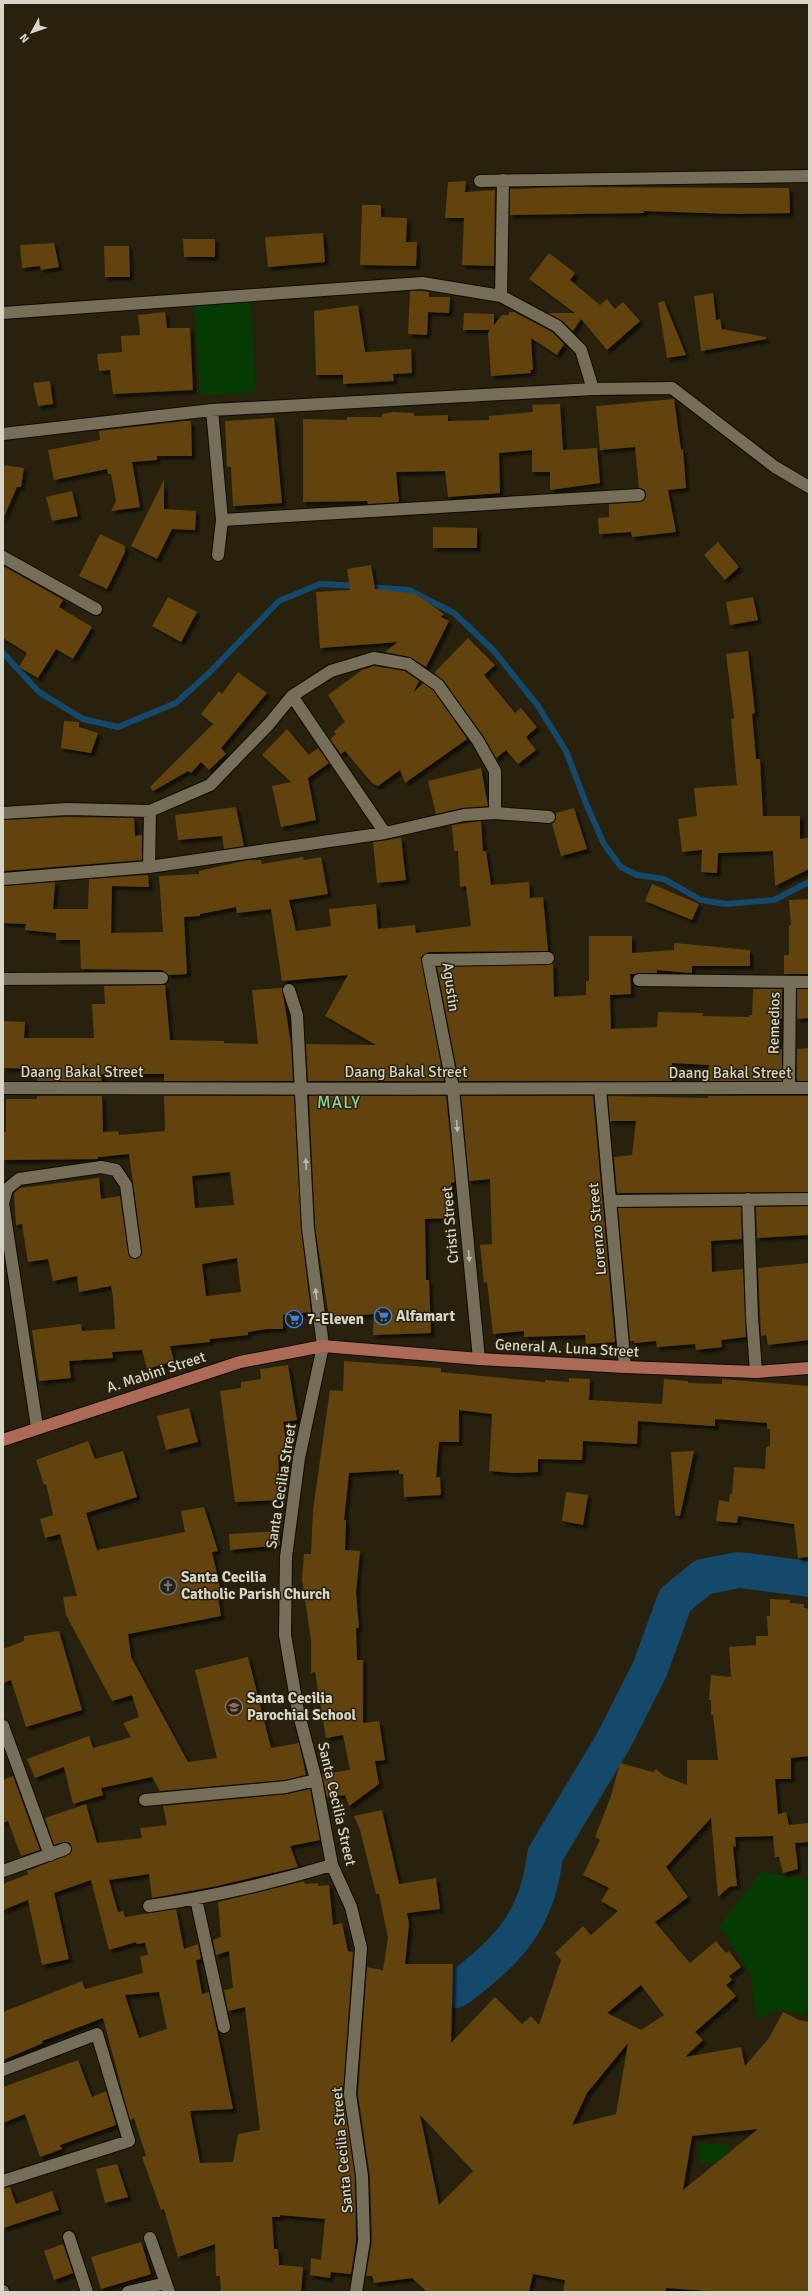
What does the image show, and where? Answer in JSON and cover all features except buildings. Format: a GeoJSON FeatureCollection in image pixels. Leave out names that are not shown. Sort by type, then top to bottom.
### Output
{"type":"FeatureCollection","features":[{"type":"Feature","properties":{"kind":"main road","name":"General A. Luna Street"},"geometry":{"type":"LineString","coordinates":[[323,1346],[479,1359],[625,1367],[756,1372],[809,1368]]}},
{"type":"Feature","properties":{"kind":"main road","name":"A. Mabini Street"},"geometry":{"type":"LineString","coordinates":[[3,1440],[240,1362],[323,1346]]}},
{"type":"Feature","properties":{"kind":"street"},"geometry":{"type":"LineString","coordinates":[[480,181],[809,176]]}},
{"type":"Feature","properties":{"kind":"street"},"geometry":{"type":"LineString","coordinates":[[501,296],[503,180]]}},
{"type":"Feature","properties":{"kind":"street"},"geometry":{"type":"LineString","coordinates":[[3,313],[422,283],[501,296],[557,326],[581,350],[594,389]]}},
{"type":"Feature","properties":{"kind":"street"},"geometry":{"type":"LineString","coordinates":[[3,434],[212,410],[594,389],[672,388],[775,467],[809,487]]}},
{"type":"Feature","properties":{"kind":"street"},"geometry":{"type":"LineString","coordinates":[[212,410],[222,520],[218,555]]}},
{"type":"Feature","properties":{"kind":"street"},"geometry":{"type":"LineString","coordinates":[[222,520],[639,496]]}},
{"type":"Feature","properties":{"kind":"street"},"geometry":{"type":"LineString","coordinates":[[3,557],[96,609]]}},
{"type":"Feature","properties":{"kind":"street"},"geometry":{"type":"LineString","coordinates":[[3,813],[67,809],[150,811],[210,784],[264,729],[292,696],[331,671],[374,658],[408,664],[438,685],[478,741],[495,771],[495,813]]}},
{"type":"Feature","properties":{"kind":"street"},"geometry":{"type":"LineString","coordinates":[[292,696],[385,833]]}},
{"type":"Feature","properties":{"kind":"street"},"geometry":{"type":"LineString","coordinates":[[149,867],[150,811]]}},
{"type":"Feature","properties":{"kind":"street"},"geometry":{"type":"LineString","coordinates":[[3,879],[149,867],[385,833],[464,815],[495,813],[549,817]]}},
{"type":"Feature","properties":{"kind":"street","name":"Agustin"},"geometry":{"type":"LineString","coordinates":[[453,1088],[428,960],[548,958]]}},
{"type":"Feature","properties":{"kind":"street"},"geometry":{"type":"LineString","coordinates":[[3,979],[162,978]]}},
{"type":"Feature","properties":{"kind":"street"},"geometry":{"type":"LineString","coordinates":[[639,980],[809,982]]}},
{"type":"Feature","properties":{"kind":"street","name":"Remedios"},"geometry":{"type":"LineString","coordinates":[[789,1088],[790,982]]}},
{"type":"Feature","properties":{"kind":"street","name":"Santa Cecilia Street"},"geometry":{"type":"LineString","coordinates":[[289,990],[297,1015],[302,1088],[308,1228],[323,1346],[299,1458],[286,1557],[285,1627],[298,1711],[316,1780],[332,1865],[351,1907],[361,1948],[350,2094],[362,2176],[364,2241],[356,2292]]}},
{"type":"Feature","properties":{"kind":"street","name":"Daang Bakal Street"},"geometry":{"type":"LineString","coordinates":[[3,1088],[809,1088]]}},
{"type":"Feature","properties":{"kind":"street","name":"Cristi Street"},"geometry":{"type":"LineString","coordinates":[[453,1088],[479,1359]]}},
{"type":"Feature","properties":{"kind":"street","name":"Lorenzo Street"},"geometry":{"type":"LineString","coordinates":[[600,1089],[625,1367]]}},
{"type":"Feature","properties":{"kind":"street"},"geometry":{"type":"LineString","coordinates":[[37,1428],[3,1203],[7,1189],[19,1178],[101,1168],[116,1170],[126,1185],[135,1252]]}},
{"type":"Feature","properties":{"kind":"street"},"geometry":{"type":"LineString","coordinates":[[748,1199],[752,1318],[756,1372]]}},
{"type":"Feature","properties":{"kind":"street"},"geometry":{"type":"LineString","coordinates":[[610,1201],[809,1199]]}},
{"type":"Feature","properties":{"kind":"street"},"geometry":{"type":"LineString","coordinates":[[3,1726],[5,1727],[50,1855]]}},
{"type":"Feature","properties":{"kind":"street"},"geometry":{"type":"LineString","coordinates":[[145,1800],[286,1787],[316,1780]]}},
{"type":"Feature","properties":{"kind":"street"},"geometry":{"type":"LineString","coordinates":[[3,1871],[65,1849]]}},
{"type":"Feature","properties":{"kind":"street"},"geometry":{"type":"LineString","coordinates":[[149,1906],[196,1899],[276,1882],[332,1865]]}},
{"type":"Feature","properties":{"kind":"street"},"geometry":{"type":"LineString","coordinates":[[196,1899],[224,2026]]}},
{"type":"Feature","properties":{"kind":"street"},"geometry":{"type":"LineString","coordinates":[[3,2070],[96,2034],[129,2141],[3,2181]]}},
{"type":"Feature","properties":{"kind":"street"},"geometry":{"type":"LineString","coordinates":[[69,2237],[87,2292]]}},
{"type":"Feature","properties":{"kind":"street"},"geometry":{"type":"LineString","coordinates":[[128,2292],[168,2287],[150,2238]]}},
{"type":"Feature","properties":{"kind":"green space"},"geometry":{"type":"Polygon","coordinates":[[[251,301],[256,392],[200,395],[194,304],[251,301]]]}},
{"type":"Feature","properties":{"kind":"green space"},"geometry":{"type":"Polygon","coordinates":[[[761,1872],[809,1879],[809,2005],[802,2016],[788,2011],[779,2010],[769,2013],[757,2020],[750,1973],[719,1926],[761,1872]]]}},
{"type":"Feature","properties":{"kind":"green space"},"geometry":{"type":"Polygon","coordinates":[[[700,2143],[728,2145],[725,2164],[700,2163],[700,2143]]]}},
{"type":"Feature","properties":{"kind":"waterway"},"geometry":{"type":"LineString","coordinates":[[3,653],[39,692],[83,719],[118,727],[176,703],[208,674],[279,601],[320,584],[358,586]]}},
{"type":"Feature","properties":{"kind":"waterway"},"geometry":{"type":"LineString","coordinates":[[367,587],[409,590],[454,613],[494,651],[538,706],[566,751],[587,806],[604,844],[621,867],[637,875],[664,879],[701,900],[726,904],[774,900],[809,882]]}},
{"type":"Feature","properties":{"kind":"waterway"},"geometry":{"type":"LineString","coordinates":[[456,1990],[505,1948],[527,1917],[541,1878],[545,1855],[614,1740],[650,1669],[675,1600],[703,1577],[739,1570],[809,1579]]}},
{"type":"Feature","properties":{"kind":"place","name":"Alfamart"},"geometry":{"type":"Point","coordinates":[383,1316]}},
{"type":"Feature","properties":{"kind":"place","name":"7-Eleven"},"geometry":{"type":"Point","coordinates":[294,1319]}},
{"type":"Feature","properties":{"kind":"place","name":"Santa Cecilia Catholic Parish Church"},"geometry":{"type":"Point","coordinates":[168,1586]}},
{"type":"Feature","properties":{"kind":"place","name":"Santa Cecilia Parochial School"},"geometry":{"type":"Point","coordinates":[234,1707]}},
{"type":"Feature","properties":{"kind":"district","name":"MALY"},"geometry":{"type":"Point","coordinates":[339,1102]}}]}
